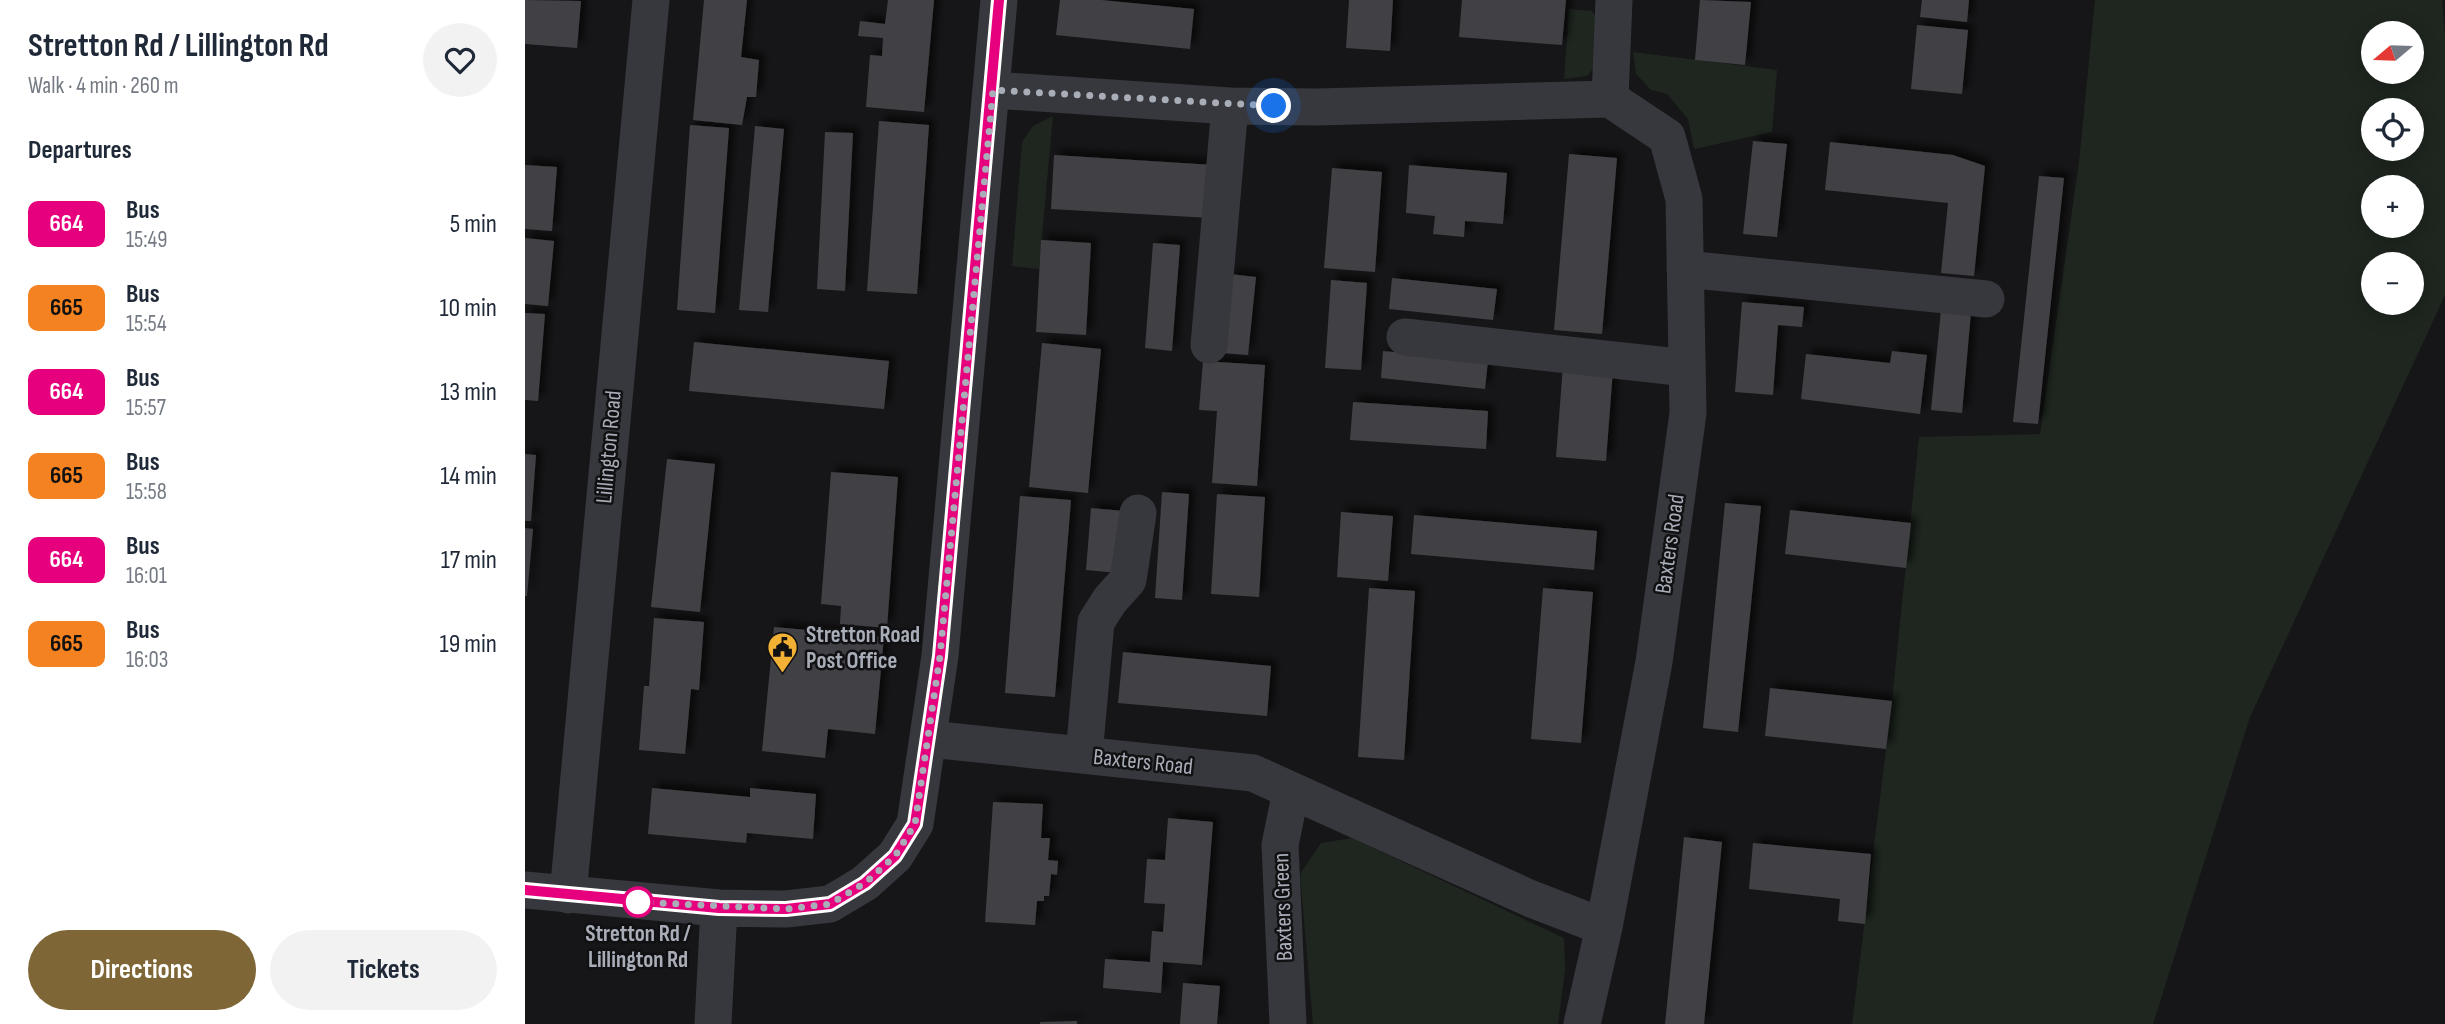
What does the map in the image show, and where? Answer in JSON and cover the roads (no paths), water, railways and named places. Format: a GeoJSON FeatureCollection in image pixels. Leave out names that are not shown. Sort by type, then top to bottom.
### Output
{"type":"FeatureCollection","features":[{"type":"Feature","properties":{"kind":"street","name":"Lillington Road"},"geometry":{"type":"LineString","coordinates":[[568,895],[651,0]]}},
{"type":"Feature","properties":{"kind":"street"},"geometry":{"type":"LineString","coordinates":[[525,890],[719,908],[786,909],[830,904],[865,883],[895,856],[915,824],[930,739],[993,90],[999,0]]}},
{"type":"Feature","properties":{"kind":"street"},"geometry":{"type":"LineString","coordinates":[[993,90],[1230,106],[1318,107],[1610,99],[1614,0]]}},
{"type":"Feature","properties":{"kind":"street","name":"Baxters Road"},"geometry":{"type":"LineString","coordinates":[[930,739],[1253,773],[1529,898],[1604,927],[1654,662],[1688,413],[1684,199],[1667,138],[1610,99]]}},
{"type":"Feature","properties":{"kind":"street"},"geometry":{"type":"LineString","coordinates":[[1209,345],[1230,106]]}},
{"type":"Feature","properties":{"kind":"street"},"geometry":{"type":"LineString","coordinates":[[1685,270],[1986,299]]}},
{"type":"Feature","properties":{"kind":"street"},"geometry":{"type":"LineString","coordinates":[[1405,337],[1687,368]]}},
{"type":"Feature","properties":{"kind":"street"},"geometry":{"type":"LineString","coordinates":[[1084,755],[1096,622],[1110,600],[1128,580],[1138,513]]}},
{"type":"Feature","properties":{"kind":"street","name":"Baxters Green"},"geometry":{"type":"LineString","coordinates":[[1288,1024],[1280,845],[1291,791]]}},
{"type":"Feature","properties":{"kind":"street"},"geometry":{"type":"LineString","coordinates":[[713,1024],[719,908]]}},
{"type":"Feature","properties":{"kind":"street"},"geometry":{"type":"LineString","coordinates":[[1582,1024],[1604,927]]}},
{"type":"Feature","properties":{"kind":"place","name":"Stretton Road Post Office"},"geometry":{"type":"Point","coordinates":[783,675]}},
{"type":"Feature","properties":{"kind":"place","name":"Stretton Rd / Lillington Rd"},"geometry":{"type":"Point","coordinates":[638,902]}}]}
